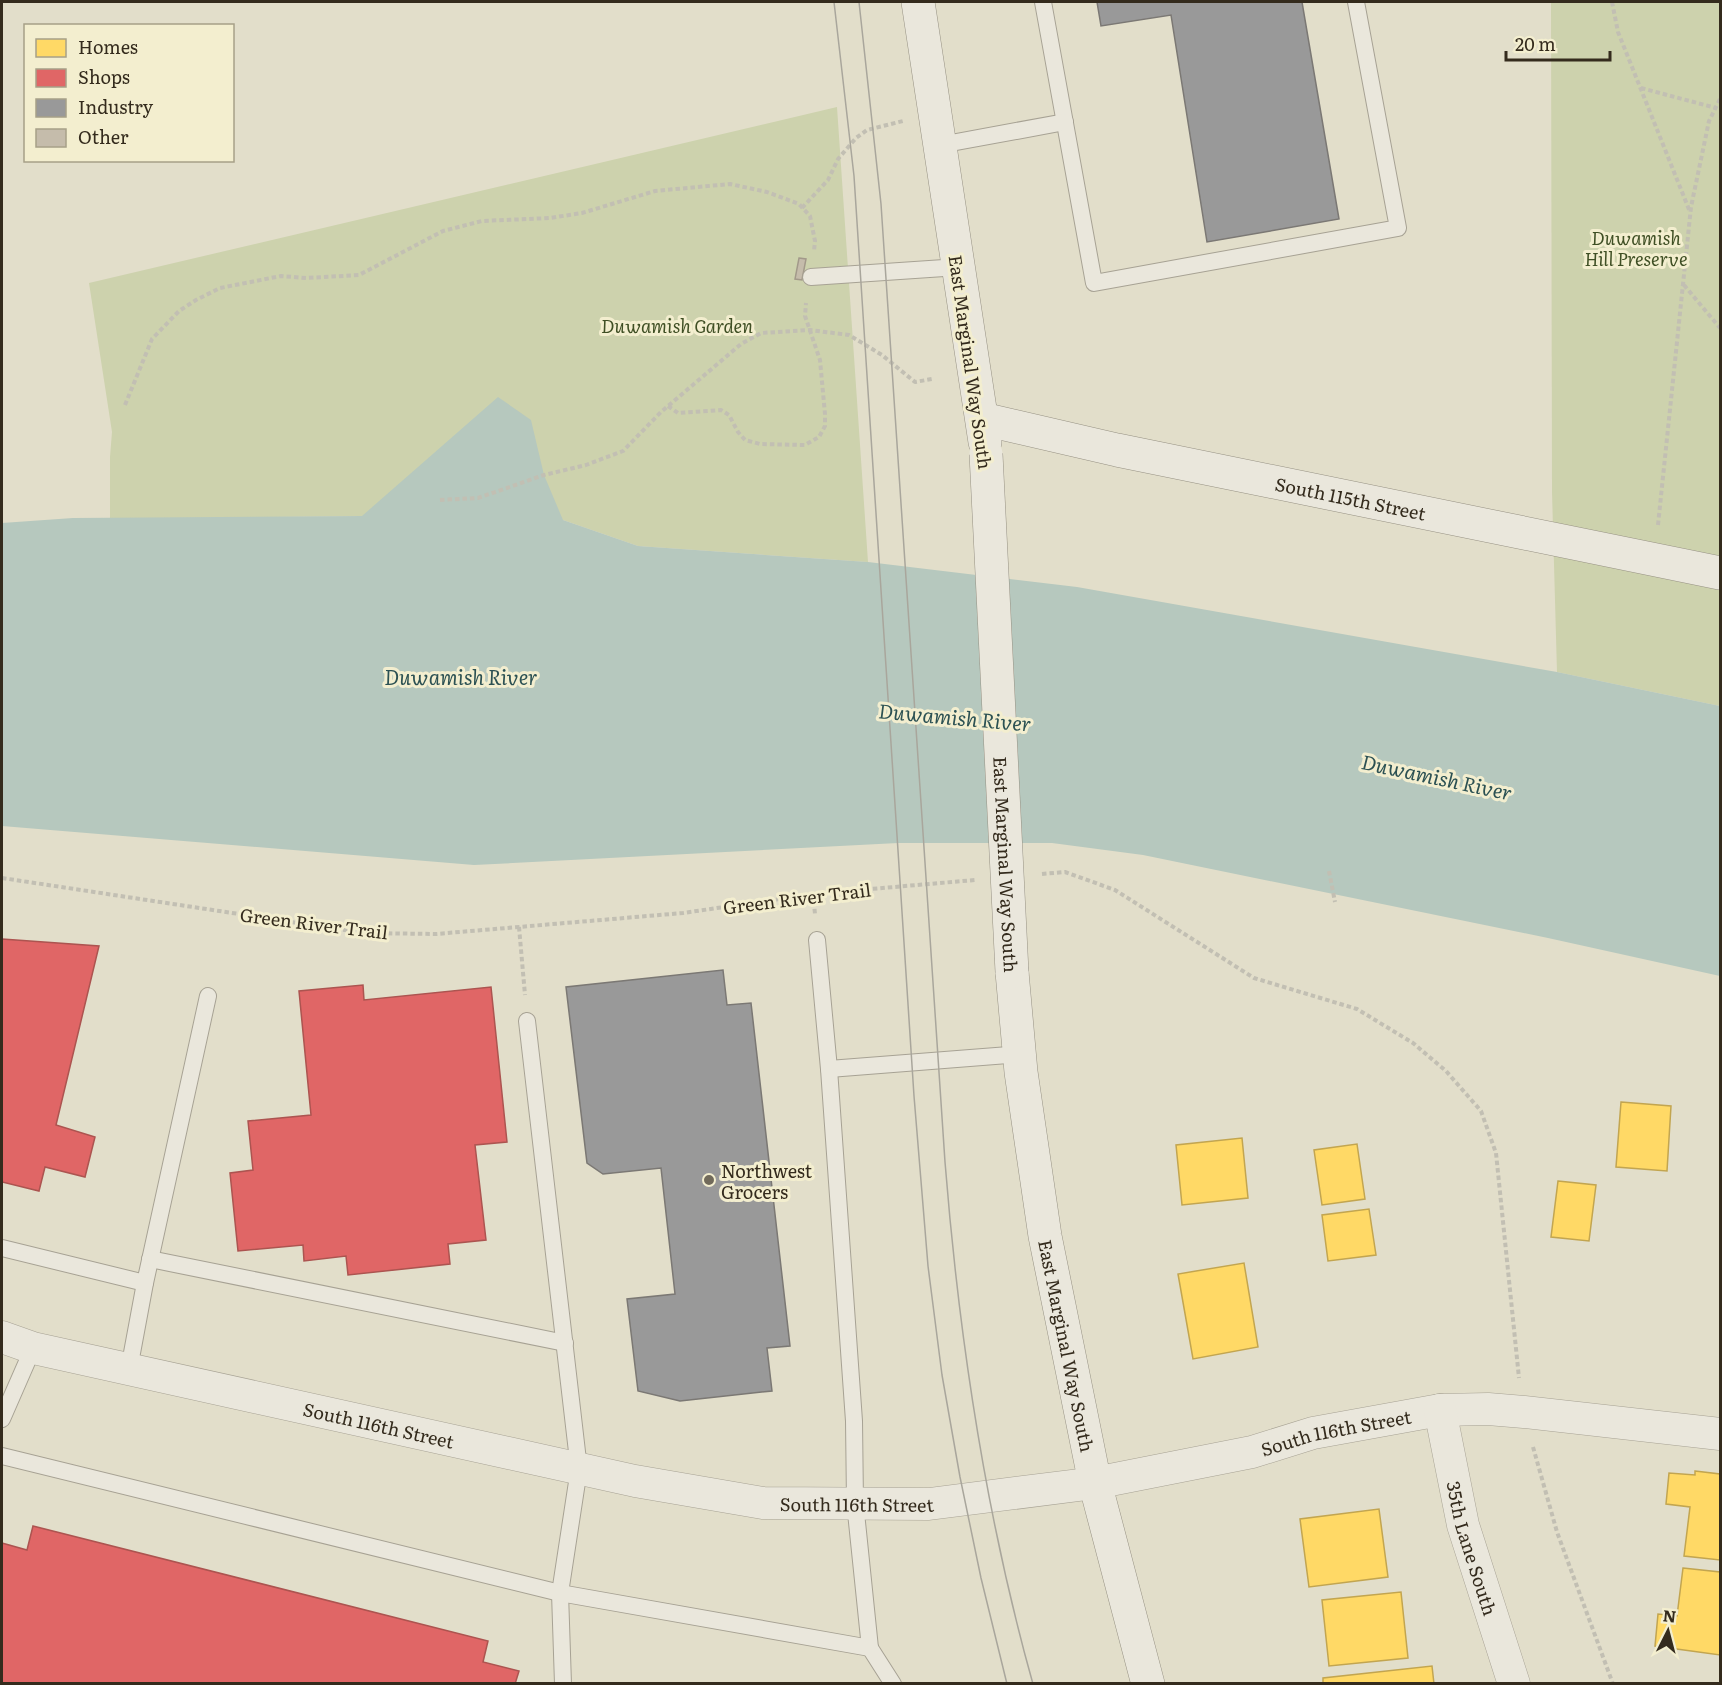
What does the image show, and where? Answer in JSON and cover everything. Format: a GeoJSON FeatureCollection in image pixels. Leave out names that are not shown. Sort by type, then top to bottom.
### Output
{"type":"FeatureCollection","features":[{"type":"Feature","properties":{"kind":"street","name":"East Marginal Way South"},"geometry":{"type":"LineString","coordinates":[[918,2],[983,419],[1012,972],[1020,1054],[1045,1236],[1095,1483],[1148,1683]]}},
{"type":"Feature","properties":{"kind":"street","name":"South 115th Street"},"geometry":{"type":"LineString","coordinates":[[983,419],[1117,450],[1720,573]]}},
{"type":"Feature","properties":{"kind":"street","name":"South 116th Street"},"geometry":{"type":"LineString","coordinates":[[2,1337],[33,1348],[635,1482],[764,1503],[929,1504],[1095,1483],[1252,1452],[1313,1433],[1440,1410],[1488,1409],[1524,1412],[1720,1434]]}},
{"type":"Feature","properties":{"kind":"street","name":"35th Lane South"},"geometry":{"type":"LineString","coordinates":[[1440,1410],[1463,1525],[1514,1683]]}},
{"type":"Feature","properties":{"kind":"lane"},"geometry":{"type":"LineString","coordinates":[[1042,2],[1094,283],[1398,228],[1356,2]]}},
{"type":"Feature","properties":{"kind":"lane"},"geometry":{"type":"LineString","coordinates":[[940,145],[1065,122]]}},
{"type":"Feature","properties":{"kind":"lane"},"geometry":{"type":"LineString","coordinates":[[811,277],[959,267]]}},
{"type":"Feature","properties":{"kind":"lane"},"geometry":{"type":"LineString","coordinates":[[817,940],[829,1069],[854,1421],[855,1503],[870,1648],[893,1683]]}},
{"type":"Feature","properties":{"kind":"lane"},"geometry":{"type":"LineString","coordinates":[[129,1369],[150,1259],[208,996]]}},
{"type":"Feature","properties":{"kind":"lane"},"geometry":{"type":"LineString","coordinates":[[528,1021],[579,1469],[560,1593],[563,1683]]}},
{"type":"Feature","properties":{"kind":"lane"},"geometry":{"type":"LineString","coordinates":[[829,1069],[1020,1054]]}},
{"type":"Feature","properties":{"kind":"lane"},"geometry":{"type":"LineString","coordinates":[[2,1248],[145,1283]]}},
{"type":"Feature","properties":{"kind":"lane"},"geometry":{"type":"LineString","coordinates":[[150,1259],[565,1343]]}},
{"type":"Feature","properties":{"kind":"lane"},"geometry":{"type":"LineString","coordinates":[[2,1419],[33,1348]]}},
{"type":"Feature","properties":{"kind":"lane"},"geometry":{"type":"LineString","coordinates":[[2,1456],[560,1593],[870,1648]]}},
{"type":"Feature","properties":{"kind":"path"},"geometry":{"type":"LineString","coordinates":[[1612,2],[1618,32],[1690,213]]}},
{"type":"Feature","properties":{"kind":"path"},"geometry":{"type":"LineString","coordinates":[[1640,88],[1716,108]]}},
{"type":"Feature","properties":{"kind":"path"},"geometry":{"type":"LineString","coordinates":[[1654,559],[1690,213],[1709,121],[1720,99]]}},
{"type":"Feature","properties":{"kind":"path"},"geometry":{"type":"LineString","coordinates":[[802,208],[828,180],[838,159],[856,138],[867,130],[892,122],[908,120]]}},
{"type":"Feature","properties":{"kind":"path"},"geometry":{"type":"LineString","coordinates":[[125,405],[152,339],[179,311],[220,288],[281,276],[306,278],[359,275],[443,231],[482,221],[550,218],[582,213],[655,191],[730,184],[767,192],[799,204],[810,216],[815,241],[805,316],[820,360],[825,426],[819,437],[805,445],[760,444],[746,440],[738,432],[729,415],[722,410],[678,413],[668,406]]}},
{"type":"Feature","properties":{"kind":"path"},"geometry":{"type":"LineString","coordinates":[[1683,284],[1720,328]]}},
{"type":"Feature","properties":{"kind":"path"},"geometry":{"type":"LineString","coordinates":[[440,500],[478,498],[586,465],[623,451],[668,406],[741,344],[761,333],[810,330],[849,335],[882,355],[915,382],[932,379]]}},
{"type":"Feature","properties":{"kind":"path"},"geometry":{"type":"LineString","coordinates":[[1329,871],[1335,902]]}},
{"type":"Feature","properties":{"kind":"path"},"geometry":{"type":"LineString","coordinates":[[1031,875],[1065,872],[1115,890],[1254,978],[1357,1009],[1413,1043],[1446,1071],[1481,1112],[1496,1153],[1519,1377]]}},
{"type":"Feature","properties":{"kind":"path","name":"Green River Trail"},"geometry":{"type":"LineString","coordinates":[[2,878],[364,933],[436,934],[683,913],[813,894],[985,879]]}},
{"type":"Feature","properties":{"kind":"path"},"geometry":{"type":"LineString","coordinates":[[519,927],[528,1021]]}},
{"type":"Feature","properties":{"kind":"path"},"geometry":{"type":"LineString","coordinates":[[1533,1446],[1557,1532],[1613,1683]]}},
{"type":"Feature","properties":{"kind":"green space","name":"Duwamish Hill Preserve"},"geometry":{"type":"Polygon","coordinates":[[[1551,2],[1720,2],[1720,706],[1557,672],[1552,492],[1551,2]]]}},
{"type":"Feature","properties":{"kind":"green space","name":"Duwamish Garden"},"geometry":{"type":"Polygon","coordinates":[[[837,107],[868,562],[638,546],[563,520],[367,513],[363,516],[110,519],[112,432],[89,283],[837,107]]]}},
{"type":"Feature","properties":{"kind":"water","name":"Duwamish River"},"geometry":{"type":"Polygon","coordinates":[[[498,397],[531,420],[544,475],[563,520],[638,546],[868,562],[1077,587],[1557,672],[1720,706],[1720,976],[1548,938],[1143,855],[1052,843],[898,843],[474,865],[2,826],[2,523],[73,518],[362,516],[498,397]]]}},
{"type":"Feature","properties":{"kind":"building: Homes"},"geometry":{"type":"Polygon","coordinates":[[[1621,1102],[1671,1106],[1667,1171],[1616,1167],[1621,1102]]]}},
{"type":"Feature","properties":{"kind":"building: Homes"},"geometry":{"type":"Polygon","coordinates":[[[1242,1138],[1248,1198],[1182,1205],[1176,1145],[1242,1138]]]}},
{"type":"Feature","properties":{"kind":"building: Homes"},"geometry":{"type":"Polygon","coordinates":[[[1357,1144],[1365,1199],[1322,1205],[1314,1150],[1357,1144]]]}},
{"type":"Feature","properties":{"kind":"building: Homes"},"geometry":{"type":"Polygon","coordinates":[[[1558,1181],[1596,1185],[1589,1241],[1551,1237],[1558,1181]]]}},
{"type":"Feature","properties":{"kind":"building: Homes"},"geometry":{"type":"Polygon","coordinates":[[[1369,1209],[1376,1255],[1328,1261],[1322,1215],[1369,1209]]]}},
{"type":"Feature","properties":{"kind":"building: Homes"},"geometry":{"type":"Polygon","coordinates":[[[1244,1263],[1258,1347],[1193,1359],[1178,1274],[1244,1263]]]}},
{"type":"Feature","properties":{"kind":"building: Homes"},"geometry":{"type":"Polygon","coordinates":[[[1695,1471],[1720,1474],[1720,1560],[1684,1556],[1690,1507],[1666,1504],[1669,1473],[1695,1475],[1695,1471]]]}},
{"type":"Feature","properties":{"kind":"building: Homes"},"geometry":{"type":"Polygon","coordinates":[[[1379,1509],[1388,1577],[1309,1587],[1300,1519],[1379,1509]]]}},
{"type":"Feature","properties":{"kind":"building: Homes"},"geometry":{"type":"Polygon","coordinates":[[[1683,1568],[1720,1572],[1720,1655],[1655,1646],[1658,1614],[1677,1616],[1683,1568]]]}},
{"type":"Feature","properties":{"kind":"building: Homes"},"geometry":{"type":"Polygon","coordinates":[[[1401,1592],[1408,1658],[1329,1666],[1322,1600],[1401,1592]]]}},
{"type":"Feature","properties":{"kind":"building: Homes"},"geometry":{"type":"Polygon","coordinates":[[[1432,1666],[1434,1684],[1323,1684],[1323,1678],[1432,1666]]]}},
{"type":"Feature","properties":{"kind":"building: Shops"},"geometry":{"type":"Polygon","coordinates":[[[2,939],[99,946],[56,1125],[95,1137],[85,1177],[45,1167],[39,1191],[2,1182],[2,939]]]}},
{"type":"Feature","properties":{"kind":"building: Shops"},"geometry":{"type":"Polygon","coordinates":[[[363,985],[364,1000],[491,987],[507,1142],[475,1145],[486,1240],[448,1244],[450,1264],[348,1275],[346,1256],[304,1261],[303,1245],[238,1251],[230,1173],[253,1170],[248,1121],[311,1115],[299,991],[363,985]]]}},
{"type":"Feature","properties":{"kind":"building: Shops"},"geometry":{"type":"Polygon","coordinates":[[[33,1526],[488,1641],[483,1662],[519,1671],[515,1684],[2,1684],[2,1543],[27,1550],[33,1526]]]}},
{"type":"Feature","properties":{"kind":"building: Industry"},"geometry":{"type":"Polygon","coordinates":[[[1097,2],[1302,2],[1339,219],[1207,242],[1171,15],[1101,26],[1097,2]]]}},
{"type":"Feature","properties":{"kind":"building: Industry"},"geometry":{"type":"Polygon","coordinates":[[[723,970],[727,1005],[751,1003],[790,1346],[767,1348],[772,1391],[680,1401],[638,1391],[627,1299],[675,1294],[661,1168],[603,1174],[587,1163],[566,987],[723,970]]]}},
{"type":"Feature","properties":{"kind":"building: Other"},"geometry":{"type":"Polygon","coordinates":[[[799,258],[806,259],[802,280],[795,279],[799,258]]]}},
{"type":"Feature","properties":{"kind":"tram line"},"geometry":{"type":"LineString","coordinates":[[834,2],[854,176],[914,1096],[928,1266],[942,1375],[960,1477],[981,1578],[1007,1684]]}},
{"type":"Feature","properties":{"kind":"tram line"},"geometry":{"type":"LineString","coordinates":[[859,2],[881,204],[951,1228],[976,1425],[1001,1555],[1033,1684]]}},
{"type":"Feature","properties":{"kind":"place","name":"Northwest Grocers"},"geometry":{"type":"Point","coordinates":[709,1180]}}]}
